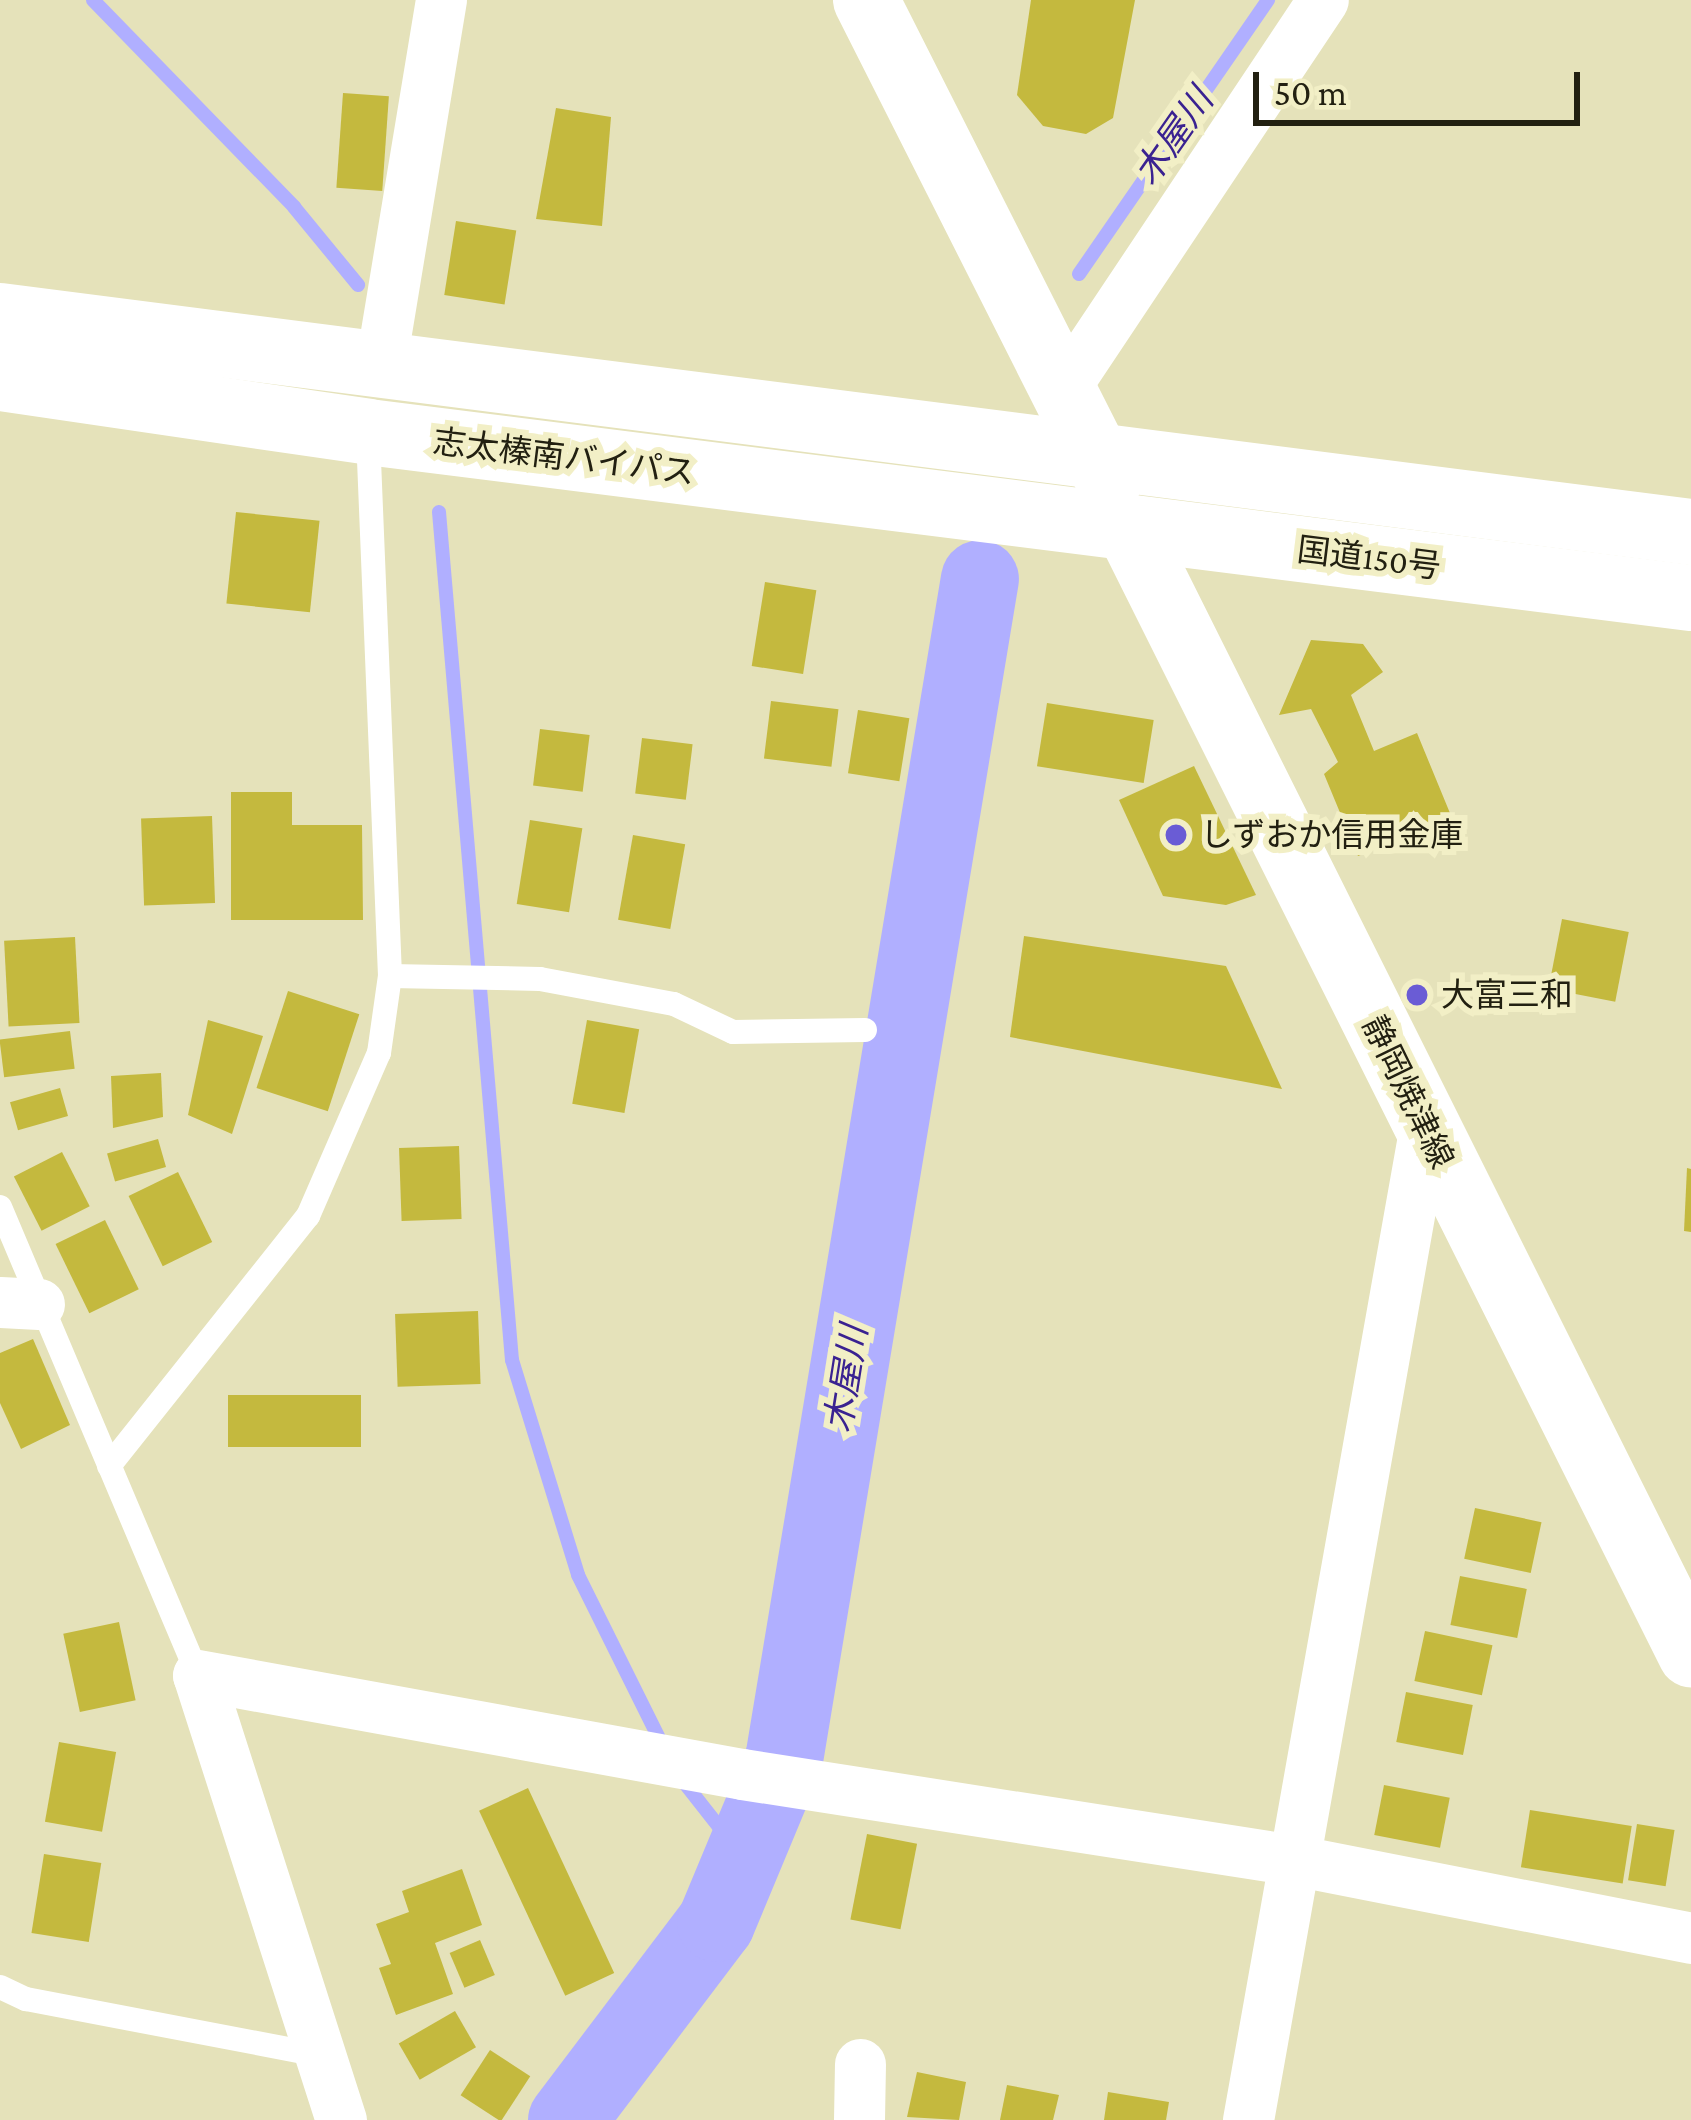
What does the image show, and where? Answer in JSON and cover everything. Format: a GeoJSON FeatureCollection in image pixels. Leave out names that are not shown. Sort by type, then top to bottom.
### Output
{"type":"FeatureCollection","features":[{"type":"Feature","properties":{"kind":"main road"},"geometry":{"type":"LineString","coordinates":[[866,0],[1097,454],[1129,529]]}},
{"type":"Feature","properties":{"kind":"main road"},"geometry":{"type":"LineString","coordinates":[[0,316],[1691,532]]}},
{"type":"Feature","properties":{"kind":"main road","name":"志太榛南バイパス"},"geometry":{"type":"LineString","coordinates":[[0,378],[368,432],[1129,529]]}},
{"type":"Feature","properties":{"kind":"main road","name":"国道150号"},"geometry":{"type":"LineString","coordinates":[[1129,529],[1691,598]]}},
{"type":"Feature","properties":{"kind":"main road","name":"静岡焼津線"},"geometry":{"type":"LineString","coordinates":[[1129,529],[1691,1654]]}},
{"type":"Feature","properties":{"kind":"street"},"geometry":{"type":"LineString","coordinates":[[381,362],[441,0]]}},
{"type":"Feature","properties":{"kind":"street"},"geometry":{"type":"LineString","coordinates":[[1062,391],[1323,0]]}},
{"type":"Feature","properties":{"kind":"street"},"geometry":{"type":"LineString","coordinates":[[1248,2120],[1425,1126]]}},
{"type":"Feature","properties":{"kind":"street"},"geometry":{"type":"LineString","coordinates":[[341,2120],[315,2054],[198,1675],[742,1774],[1294,1860],[1691,1938]]}},
{"type":"Feature","properties":{"kind":"street"},"geometry":{"type":"LineString","coordinates":[[859,2120],[860,2064]]}},
{"type":"Feature","properties":{"kind":"lane"},"geometry":{"type":"LineString","coordinates":[[109,1466],[308,1216],[379,1053],[390,976],[368,432]]}},
{"type":"Feature","properties":{"kind":"lane"},"geometry":{"type":"LineString","coordinates":[[390,976],[540,980],[674,1004],[733,1032],[865,1030]]}},
{"type":"Feature","properties":{"kind":"lane"},"geometry":{"type":"LineString","coordinates":[[0,1207],[20,1303],[109,1466],[198,1675]]}},
{"type":"Feature","properties":{"kind":"lane"},"geometry":{"type":"LineString","coordinates":[[0,1987],[26,1999],[315,2054]]}},
{"type":"Feature","properties":{"kind":"building"},"geometry":{"type":"Polygon","coordinates":[[[1031,0],[1135,0],[1113,118],[1086,134],[1043,126],[1017,95],[1031,0]]]}},
{"type":"Feature","properties":{"kind":"building"},"geometry":{"type":"Polygon","coordinates":[[[343,93],[389,96],[382,191],[336,188],[343,93]]]}},
{"type":"Feature","properties":{"kind":"building"},"geometry":{"type":"Polygon","coordinates":[[[556,108],[611,117],[602,226],[536,219],[556,108]]]}},
{"type":"Feature","properties":{"kind":"building"},"geometry":{"type":"Polygon","coordinates":[[[456,221],[516,231],[505,305],[444,295],[456,221]]]}},
{"type":"Feature","properties":{"kind":"building"},"geometry":{"type":"Polygon","coordinates":[[[236,512],[320,521],[310,612],[226,603],[236,512]]]}},
{"type":"Feature","properties":{"kind":"building"},"geometry":{"type":"Polygon","coordinates":[[[765,582],[816,590],[803,674],[752,666],[765,582]]]}},
{"type":"Feature","properties":{"kind":"building"},"geometry":{"type":"Polygon","coordinates":[[[1311,640],[1363,644],[1383,672],[1351,695],[1374,751],[1417,733],[1452,818],[1358,856],[1324,774],[1338,762],[1311,709],[1279,715],[1311,640]]]}},
{"type":"Feature","properties":{"kind":"building"},"geometry":{"type":"Polygon","coordinates":[[[771,701],[838,709],[831,767],[764,759],[771,701]]]}},
{"type":"Feature","properties":{"kind":"building"},"geometry":{"type":"Polygon","coordinates":[[[1047,703],[1154,720],[1144,783],[1037,766],[1047,703]]]}},
{"type":"Feature","properties":{"kind":"building"},"geometry":{"type":"Polygon","coordinates":[[[858,710],[909,718],[899,781],[848,773],[858,710]]]}},
{"type":"Feature","properties":{"kind":"building"},"geometry":{"type":"Polygon","coordinates":[[[540,729],[590,735],[583,792],[533,786],[540,729]]]}},
{"type":"Feature","properties":{"kind":"building"},"geometry":{"type":"Polygon","coordinates":[[[642,738],[693,744],[686,800],[635,794],[642,738]]]}},
{"type":"Feature","properties":{"kind":"building"},"geometry":{"type":"Polygon","coordinates":[[[1194,766],[1256,895],[1226,905],[1163,896],[1119,800],[1194,766]]]}},
{"type":"Feature","properties":{"kind":"building"},"geometry":{"type":"Polygon","coordinates":[[[231,792],[292,792],[292,825],[362,825],[363,920],[231,920],[231,792]]]}},
{"type":"Feature","properties":{"kind":"building"},"geometry":{"type":"Polygon","coordinates":[[[212,816],[215,903],[144,905],[141,818],[212,816]]]}},
{"type":"Feature","properties":{"kind":"building"},"geometry":{"type":"Polygon","coordinates":[[[530,820],[582,828],[569,912],[517,904],[530,820]]]}},
{"type":"Feature","properties":{"kind":"building"},"geometry":{"type":"Polygon","coordinates":[[[633,835],[685,844],[670,929],[618,920],[633,835]]]}},
{"type":"Feature","properties":{"kind":"building"},"geometry":{"type":"Polygon","coordinates":[[[1562,919],[1629,932],[1615,1002],[1548,989],[1562,919]]]}},
{"type":"Feature","properties":{"kind":"building"},"geometry":{"type":"Polygon","coordinates":[[[1024,936],[1226,966],[1282,1089],[1010,1037],[1024,936]]]}},
{"type":"Feature","properties":{"kind":"building"},"geometry":{"type":"Polygon","coordinates":[[[75,937],[80,1023],[9,1027],[4,941],[75,937]]]}},
{"type":"Feature","properties":{"kind":"building"},"geometry":{"type":"Polygon","coordinates":[[[288,991],[359,1014],[328,1111],[256,1088],[288,991]]]}},
{"type":"Feature","properties":{"kind":"building"},"geometry":{"type":"Polygon","coordinates":[[[208,1020],[263,1036],[232,1134],[188,1115],[208,1020]]]}},
{"type":"Feature","properties":{"kind":"building"},"geometry":{"type":"Polygon","coordinates":[[[587,1020],[639,1029],[624,1113],[572,1104],[587,1020]]]}},
{"type":"Feature","properties":{"kind":"building"},"geometry":{"type":"Polygon","coordinates":[[[70,1031],[75,1069],[4,1077],[0,1040],[70,1031]]]}},
{"type":"Feature","properties":{"kind":"building"},"geometry":{"type":"Polygon","coordinates":[[[161,1073],[163,1117],[113,1128],[111,1076],[161,1073]]]}},
{"type":"Feature","properties":{"kind":"building"},"geometry":{"type":"Polygon","coordinates":[[[60,1088],[68,1116],[18,1130],[10,1102],[60,1088]]]}},
{"type":"Feature","properties":{"kind":"building"},"geometry":{"type":"Polygon","coordinates":[[[158,1139],[166,1167],[115,1181],[107,1154],[158,1139]]]}},
{"type":"Feature","properties":{"kind":"building"},"geometry":{"type":"Polygon","coordinates":[[[459,1146],[462,1219],[402,1221],[399,1148],[459,1146]]]}},
{"type":"Feature","properties":{"kind":"building"},"geometry":{"type":"Polygon","coordinates":[[[62,1152],[90,1206],[42,1231],[14,1177],[62,1152]]]}},
{"type":"Feature","properties":{"kind":"building"},"geometry":{"type":"Polygon","coordinates":[[[1687,1168],[1691,1169],[1691,1232],[1684,1231],[1687,1168]]]}},
{"type":"Feature","properties":{"kind":"building"},"geometry":{"type":"Polygon","coordinates":[[[178,1172],[212,1242],[163,1266],[129,1196],[178,1172]]]}},
{"type":"Feature","properties":{"kind":"building"},"geometry":{"type":"Polygon","coordinates":[[[105,1220],[139,1289],[89,1313],[56,1244],[105,1220]]]}},
{"type":"Feature","properties":{"kind":"building"},"geometry":{"type":"Polygon","coordinates":[[[478,1311],[481,1384],[398,1387],[395,1314],[478,1311]]]}},
{"type":"Feature","properties":{"kind":"building"},"geometry":{"type":"Polygon","coordinates":[[[33,1339],[70,1425],[21,1449],[0,1403],[0,1353],[33,1339]]]}},
{"type":"Feature","properties":{"kind":"building"},"geometry":{"type":"Polygon","coordinates":[[[228,1395],[361,1395],[361,1447],[228,1447],[228,1395]]]}},
{"type":"Feature","properties":{"kind":"building"},"geometry":{"type":"Polygon","coordinates":[[[1475,1508],[1542,1522],[1531,1573],[1464,1559],[1475,1508]]]}},
{"type":"Feature","properties":{"kind":"building"},"geometry":{"type":"Polygon","coordinates":[[[1460,1576],[1527,1589],[1517,1638],[1450,1625],[1460,1576]]]}},
{"type":"Feature","properties":{"kind":"building"},"geometry":{"type":"Polygon","coordinates":[[[119,1622],[136,1700],[80,1712],[63,1634],[119,1622]]]}},
{"type":"Feature","properties":{"kind":"building"},"geometry":{"type":"Polygon","coordinates":[[[1425,1631],[1492,1645],[1482,1695],[1414,1681],[1425,1631]]]}},
{"type":"Feature","properties":{"kind":"building"},"geometry":{"type":"Polygon","coordinates":[[[1406,1692],[1473,1705],[1463,1755],[1396,1742],[1406,1692]]]}},
{"type":"Feature","properties":{"kind":"building"},"geometry":{"type":"Polygon","coordinates":[[[59,1742],[116,1752],[102,1832],[45,1822],[59,1742]]]}},
{"type":"Feature","properties":{"kind":"building"},"geometry":{"type":"Polygon","coordinates":[[[1384,1785],[1450,1798],[1440,1848],[1374,1835],[1384,1785]]]}},
{"type":"Feature","properties":{"kind":"building"},"geometry":{"type":"Polygon","coordinates":[[[528,1788],[614,1973],[565,1996],[479,1811],[528,1788]]]}},
{"type":"Feature","properties":{"kind":"building"},"geometry":{"type":"Polygon","coordinates":[[[1530,1810],[1632,1826],[1623,1883],[1521,1867],[1530,1810]]]}},
{"type":"Feature","properties":{"kind":"building"},"geometry":{"type":"Polygon","coordinates":[[[1637,1824],[1675,1830],[1666,1886],[1628,1880],[1637,1824]]]}},
{"type":"Feature","properties":{"kind":"building"},"geometry":{"type":"Polygon","coordinates":[[[867,1834],[917,1844],[900,1929],[850,1919],[867,1834]]]}},
{"type":"Feature","properties":{"kind":"building"},"geometry":{"type":"Polygon","coordinates":[[[44,1854],[101,1863],[89,1942],[31,1933],[44,1854]]]}},
{"type":"Feature","properties":{"kind":"building"},"geometry":{"type":"Polygon","coordinates":[[[462,1869],[482,1925],[435,1943],[453,1994],[396,2015],[379,1968],[391,1964],[376,1924],[409,1912],[402,1891],[462,1869]]]}},
{"type":"Feature","properties":{"kind":"building"},"geometry":{"type":"Polygon","coordinates":[[[480,1940],[495,1975],[464,1988],[450,1953],[480,1940]]]}},
{"type":"Feature","properties":{"kind":"building"},"geometry":{"type":"Polygon","coordinates":[[[455,2011],[476,2047],[420,2080],[399,2044],[455,2011]]]}},
{"type":"Feature","properties":{"kind":"building"},"geometry":{"type":"Polygon","coordinates":[[[490,2050],[530,2076],[502,2120],[461,2095],[490,2050]]]}},
{"type":"Feature","properties":{"kind":"building"},"geometry":{"type":"Polygon","coordinates":[[[917,2072],[966,2082],[959,2120],[907,2117],[917,2072]]]}},
{"type":"Feature","properties":{"kind":"building"},"geometry":{"type":"Polygon","coordinates":[[[1007,2085],[1059,2095],[1053,2120],[1000,2120],[1007,2085]]]}},
{"type":"Feature","properties":{"kind":"building"},"geometry":{"type":"Polygon","coordinates":[[[1108,2092],[1169,2102],[1166,2120],[1104,2120],[1108,2092]]]}},
{"type":"Feature","properties":{"kind":"waterway"},"geometry":{"type":"LineString","coordinates":[[93,0],[294,207],[358,285]]}},
{"type":"Feature","properties":{"kind":"waterway","name":"木屋川"},"geometry":{"type":"LineString","coordinates":[[1079,274],[1268,0]]}},
{"type":"Feature","properties":{"kind":"waterway"},"geometry":{"type":"LineString","coordinates":[[439,512],[512,1360],[578,1575],[663,1746]]}},
{"type":"Feature","properties":{"kind":"waterway"},"geometry":{"type":"LineString","coordinates":[[567,2120],[716,1923],[784,1760],[980,579]]}},
{"type":"Feature","properties":{"kind":"waterway"},"geometry":{"type":"LineString","coordinates":[[679,1776],[746,1861]]}},
{"type":"Feature","properties":{"kind":"place","name":"しずおか信用金庫"},"geometry":{"type":"Point","coordinates":[1176,835]}},
{"type":"Feature","properties":{"kind":"place","name":"大富三和"},"geometry":{"type":"Point","coordinates":[1417,995]}}]}
